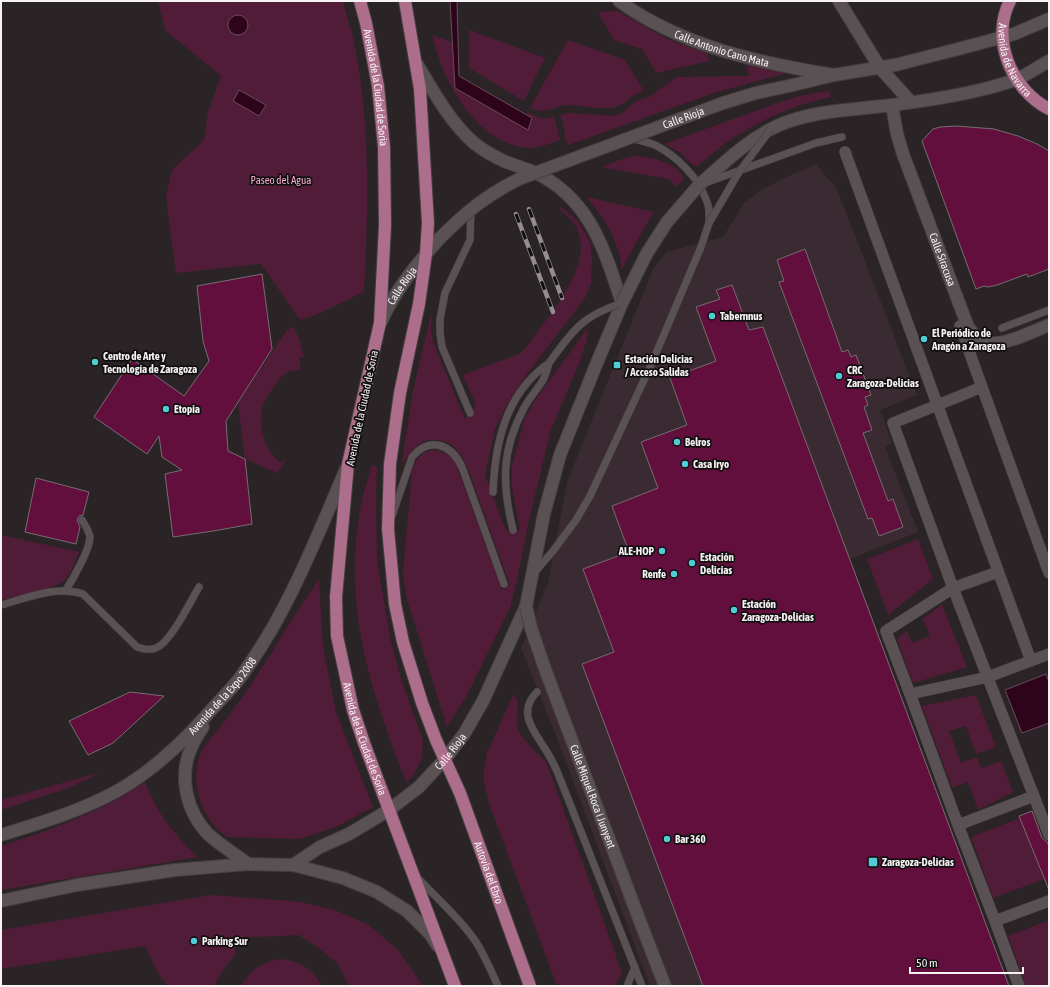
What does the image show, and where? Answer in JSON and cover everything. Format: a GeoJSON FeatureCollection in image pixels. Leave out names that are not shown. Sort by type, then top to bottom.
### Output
{"type":"FeatureCollection","features":[{"type":"Feature","properties":{"kind":"main road","name":"Avenida de la Ciudad de Soria"},"geometry":{"type":"LineString","coordinates":[[360,1],[366,23],[378,86],[384,147],[385,225],[380,323],[348,464],[336,597],[337,636],[353,710],[389,810]]}},
{"type":"Feature","properties":{"kind":"main road"},"geometry":{"type":"LineString","coordinates":[[405,1],[420,89],[424,133],[428,223],[426,254],[419,304],[400,393],[393,435],[389,471],[388,529],[395,604],[403,642],[410,669],[436,740],[445,759]]}},
{"type":"Feature","properties":{"kind":"main road","name":"Calle Antonio Cano Mata"},"geometry":{"type":"LineString","coordinates":[[619,1],[648,20],[671,32],[709,46],[760,61],[834,75]]}},
{"type":"Feature","properties":{"kind":"main road"},"geometry":{"type":"LineString","coordinates":[[839,1],[880,68],[911,102]]}},
{"type":"Feature","properties":{"kind":"main road","name":"Avenida de Navarra"},"geometry":{"type":"LineString","coordinates":[[1010,1],[1003,19],[1002,38],[1006,56],[1017,79],[1026,93],[1049,109]]}},
{"type":"Feature","properties":{"kind":"main road","name":"Calle Rioja"},"geometry":{"type":"LineString","coordinates":[[380,323],[392,299],[402,284],[439,239],[471,208],[492,193],[534,172],[723,103],[756,93],[834,75],[880,68],[1002,38],[1030,28],[1049,19]]}},
{"type":"Feature","properties":{"kind":"main road","name":"Calle Rioja"},"geometry":{"type":"LineString","coordinates":[[293,866],[320,846],[355,831],[389,810],[419,786],[445,759],[464,734],[483,701],[526,606],[544,514],[560,456],[578,406],[622,303],[638,270],[664,228],[676,211],[699,185],[758,136],[794,120],[811,115],[892,105],[973,92],[1017,79],[1049,61]]}},
{"type":"Feature","properties":{"kind":"main road"},"geometry":{"type":"LineString","coordinates":[[416,64],[439,101],[475,144],[506,162],[534,172],[561,188],[583,211],[593,227],[607,256],[622,303]]}},
{"type":"Feature","properties":{"kind":"main road","name":"Calle Siracusa"},"geometry":{"type":"LineString","coordinates":[[892,105],[897,134],[903,154],[968,328],[982,341],[997,344],[1006,342],[1049,325]]}},
{"type":"Feature","properties":{"kind":"main road","name":"Avenida de la Expo 2008"},"geometry":{"type":"LineString","coordinates":[[1,835],[72,812],[112,793],[135,780],[194,734],[207,721],[262,646],[288,599],[348,464]]}},
{"type":"Feature","properties":{"kind":"main road","name":"Calle Miquel Roca i Junyent"},"geometry":{"type":"LineString","coordinates":[[526,606],[531,628],[545,669],[664,986]]}},
{"type":"Feature","properties":{"kind":"main road"},"geometry":{"type":"LineString","coordinates":[[194,734],[186,768],[185,782],[186,792],[192,812],[202,828],[248,864]]}},
{"type":"Feature","properties":{"kind":"main road","name":"Autovía del Ebro"},"geometry":{"type":"LineString","coordinates":[[445,759],[460,793],[530,986]]}},
{"type":"Feature","properties":{"kind":"main road"},"geometry":{"type":"LineString","coordinates":[[389,810],[455,986]]}},
{"type":"Feature","properties":{"kind":"main road"},"geometry":{"type":"LineString","coordinates":[[1,901],[77,885],[168,871],[248,864],[293,866],[343,878],[378,892],[407,911],[430,934],[444,956]]}},
{"type":"Feature","properties":{"kind":"street"},"geometry":{"type":"LineString","coordinates":[[845,152],[1031,661]]}},
{"type":"Feature","properties":{"kind":"street"},"geometry":{"type":"LineString","coordinates":[[960,326],[1049,573]]}},
{"type":"Feature","properties":{"kind":"street"},"geometry":{"type":"LineString","coordinates":[[982,387],[893,423],[953,588],[1049,835]]}},
{"type":"Feature","properties":{"kind":"street"},"geometry":{"type":"LineString","coordinates":[[998,572],[953,588],[886,631],[1019,986]]}},
{"type":"Feature","properties":{"kind":"street"},"geometry":{"type":"LineString","coordinates":[[910,694],[988,677],[1049,654]]}},
{"type":"Feature","properties":{"kind":"street"},"geometry":{"type":"LineString","coordinates":[[958,825],[1034,796]]}},
{"type":"Feature","properties":{"kind":"street"},"geometry":{"type":"LineString","coordinates":[[995,921],[1049,901]]}},
{"type":"Feature","properties":{"kind":"lane"},"geometry":{"type":"LineString","coordinates":[[532,575],[572,526],[590,496],[650,365],[701,247],[709,223],[739,172],[771,129]]}},
{"type":"Feature","properties":{"kind":"lane"},"geometry":{"type":"LineString","coordinates":[[629,137],[654,145],[670,154],[682,164],[699,185],[708,202],[710,210],[709,223]]}},
{"type":"Feature","properties":{"kind":"lane"},"geometry":{"type":"LineString","coordinates":[[699,185],[816,144],[842,137]]}},
{"type":"Feature","properties":{"kind":"lane"},"geometry":{"type":"LineString","coordinates":[[470,412],[442,346],[440,326],[441,308],[445,293],[470,240],[471,208]]}},
{"type":"Feature","properties":{"kind":"lane"},"geometry":{"type":"LineString","coordinates":[[513,530],[506,500],[505,484],[508,449],[518,418],[544,379],[549,363],[568,337],[586,320],[605,309],[622,303]]}},
{"type":"Feature","properties":{"kind":"lane"},"geometry":{"type":"LineString","coordinates":[[1002,328],[1049,310]]}},
{"type":"Feature","properties":{"kind":"lane"},"geometry":{"type":"LineString","coordinates":[[493,492],[496,456],[504,423],[516,398],[528,382],[536,372],[549,363]]}},
{"type":"Feature","properties":{"kind":"lane"},"geometry":{"type":"LineString","coordinates":[[388,529],[412,457],[417,451],[430,445],[438,445],[446,448],[453,452],[462,467],[504,584]]}},
{"type":"Feature","properties":{"kind":"lane"},"geometry":{"type":"LineString","coordinates":[[66,590],[74,578],[89,544],[89,534],[82,520]]}},
{"type":"Feature","properties":{"kind":"lane"},"geometry":{"type":"LineString","coordinates":[[1,605],[54,591],[66,590],[83,594],[128,640],[137,648],[145,650],[155,648],[163,643],[170,635],[199,587]]}},
{"type":"Feature","properties":{"kind":"lane"},"geometry":{"type":"LineString","coordinates":[[537,692],[532,698],[527,710],[531,727],[548,753],[557,771],[642,986]]}},
{"type":"Feature","properties":{"kind":"lane"},"geometry":{"type":"LineString","coordinates":[[412,872],[466,929],[475,941],[490,967],[498,986]]}},
{"type":"Feature","properties":{"kind":"lane"},"geometry":{"type":"LineString","coordinates":[[627,986],[635,967]]}},
{"type":"Feature","properties":{"kind":"shaded area"},"geometry":{"type":"Polygon","coordinates":[[[450,1],[457,1],[459,76],[532,118],[528,130],[455,88],[450,1]]]}},
{"type":"Feature","properties":{"kind":"shaded area"},"geometry":{"type":"Polygon","coordinates":[[[234,15],[242,15],[248,21],[248,29],[242,35],[234,35],[228,29],[228,21],[234,15]]]}},
{"type":"Feature","properties":{"kind":"shaded area"},"geometry":{"type":"Polygon","coordinates":[[[239,90],[266,105],[259,116],[233,101],[239,90]]]}},
{"type":"Feature","properties":{"kind":"shaded area","name":"Estación Zaragoza-Delicias"},"geometry":{"type":"Polygon","coordinates":[[[816,164],[837,189],[917,395],[880,410],[892,443],[885,447],[918,532],[850,559],[1009,986],[650,986],[555,733],[521,648],[548,583],[567,482],[653,269],[667,252],[723,237],[744,203],[763,189],[816,164]]]}},
{"type":"Feature","properties":{"kind":"shaded area"},"geometry":{"type":"Polygon","coordinates":[[[1046,674],[1049,682],[1049,723],[1022,733],[1005,690],[1046,674]]]}},
{"type":"Feature","properties":{"kind":"green space","name":"Paseo del Agua"},"geometry":{"type":"Polygon","coordinates":[[[158,1],[343,1],[354,42],[366,135],[367,229],[364,292],[316,315],[300,320],[261,264],[176,273],[166,197],[172,170],[204,140],[208,112],[221,76],[165,30],[158,1]]]}},
{"type":"Feature","properties":{"kind":"green space"},"geometry":{"type":"Polygon","coordinates":[[[618,11],[665,38],[708,54],[709,61],[656,73],[642,49],[614,40],[598,12],[618,11]]]}},
{"type":"Feature","properties":{"kind":"green space"},"geometry":{"type":"Polygon","coordinates":[[[469,30],[545,58],[524,101],[469,68],[469,30]]]}},
{"type":"Feature","properties":{"kind":"green space"},"geometry":{"type":"Polygon","coordinates":[[[432,35],[452,42],[455,88],[528,129],[532,118],[527,115],[529,112],[541,118],[554,117],[560,140],[530,148],[511,144],[493,136],[478,123],[465,108],[454,91],[444,72],[432,35]]]}},
{"type":"Feature","properties":{"kind":"green space"},"geometry":{"type":"Polygon","coordinates":[[[568,40],[625,60],[644,91],[635,94],[619,106],[610,108],[566,105],[540,111],[530,108],[568,40]]]}},
{"type":"Feature","properties":{"kind":"green space"},"geometry":{"type":"Polygon","coordinates":[[[747,65],[787,73],[714,93],[568,145],[560,115],[568,113],[613,116],[622,113],[637,101],[649,97],[677,77],[749,76],[747,65]]]}},
{"type":"Feature","properties":{"kind":"green space"},"geometry":{"type":"Polygon","coordinates":[[[829,91],[831,97],[786,110],[744,131],[697,166],[693,165],[681,153],[664,144],[786,100],[804,95],[829,91]]]}},
{"type":"Feature","properties":{"kind":"green space"},"geometry":{"type":"Polygon","coordinates":[[[633,156],[647,157],[671,165],[681,174],[683,180],[677,187],[669,179],[601,167],[633,156]]]}},
{"type":"Feature","properties":{"kind":"green space"},"geometry":{"type":"Polygon","coordinates":[[[586,197],[654,212],[622,269],[618,248],[610,230],[600,214],[586,197]]]}},
{"type":"Feature","properties":{"kind":"green space"},"geometry":{"type":"Polygon","coordinates":[[[561,207],[577,220],[588,238],[591,247],[592,259],[591,283],[585,298],[527,374],[508,402],[495,429],[485,475],[505,528],[510,534],[520,529],[512,488],[512,466],[525,418],[535,400],[587,329],[587,339],[580,361],[551,430],[528,524],[510,608],[467,695],[447,727],[406,596],[403,573],[412,471],[416,461],[421,455],[432,450],[437,450],[448,455],[456,464],[502,590],[510,585],[470,473],[459,452],[448,443],[428,440],[415,447],[404,462],[402,462],[413,391],[432,310],[431,332],[433,342],[465,419],[476,405],[463,375],[517,355],[528,345],[561,300],[570,285],[577,268],[581,252],[580,237],[573,223],[560,210],[561,207]]]}},
{"type":"Feature","properties":{"kind":"green space"},"geometry":{"type":"Polygon","coordinates":[[[293,326],[299,338],[304,357],[299,358],[301,370],[288,372],[279,379],[265,401],[261,416],[262,432],[271,453],[281,463],[286,458],[283,466],[277,473],[245,459],[238,402],[287,330],[293,326]]]}},
{"type":"Feature","properties":{"kind":"green space"},"geometry":{"type":"Polygon","coordinates":[[[373,465],[377,467],[377,561],[391,642],[402,682],[423,741],[422,757],[412,777],[406,782],[372,685],[358,620],[355,587],[355,553],[361,504],[371,467],[373,465]]]}},
{"type":"Feature","properties":{"kind":"green space"},"geometry":{"type":"Polygon","coordinates":[[[1,535],[79,552],[70,574],[61,583],[45,589],[2,600],[1,535]]]}},
{"type":"Feature","properties":{"kind":"green space"},"geometry":{"type":"Polygon","coordinates":[[[918,539],[933,579],[888,615],[867,559],[918,539]]]}},
{"type":"Feature","properties":{"kind":"green space"},"geometry":{"type":"Polygon","coordinates":[[[319,579],[323,648],[336,712],[373,807],[338,826],[300,839],[227,837],[212,823],[202,805],[196,775],[199,758],[205,745],[248,689],[319,579]]]}},
{"type":"Feature","properties":{"kind":"green space"},"geometry":{"type":"Polygon","coordinates":[[[942,604],[967,667],[913,683],[897,639],[907,631],[912,643],[930,636],[923,619],[942,604]]]}},
{"type":"Feature","properties":{"kind":"green space"},"geometry":{"type":"Polygon","coordinates":[[[514,693],[518,705],[518,729],[528,744],[546,761],[613,947],[622,974],[615,986],[557,986],[489,803],[483,777],[487,753],[514,693]]]}},
{"type":"Feature","properties":{"kind":"green space"},"geometry":{"type":"Polygon","coordinates":[[[976,695],[996,747],[976,754],[966,726],[949,731],[961,763],[977,757],[981,768],[1001,761],[1013,792],[978,810],[968,782],[952,788],[922,706],[976,695]]]}},
{"type":"Feature","properties":{"kind":"green space"},"geometry":{"type":"Polygon","coordinates":[[[98,773],[68,788],[1,810],[1,800],[98,773]]]}},
{"type":"Feature","properties":{"kind":"green space"},"geometry":{"type":"Polygon","coordinates":[[[145,782],[160,813],[174,832],[198,857],[1,890],[1,846],[93,811],[128,793],[145,782]]]}},
{"type":"Feature","properties":{"kind":"green space"},"geometry":{"type":"Polygon","coordinates":[[[1020,818],[1044,879],[993,898],[971,837],[1020,818]]]}},
{"type":"Feature","properties":{"kind":"green space","name":"Parking Sur"},"geometry":{"type":"Polygon","coordinates":[[[211,895],[301,902],[335,910],[369,925],[399,951],[423,986],[349,986],[337,963],[299,935],[238,938],[235,948],[235,955],[224,969],[215,986],[167,986],[157,971],[145,946],[1,969],[1,930],[211,895]]]}},
{"type":"Feature","properties":{"kind":"green space"},"geometry":{"type":"Polygon","coordinates":[[[1049,920],[1049,986],[1040,986],[1039,984],[1035,986],[1026,986],[1008,936],[1049,920]]]}},
{"type":"Feature","properties":{"kind":"green space"},"geometry":{"type":"Polygon","coordinates":[[[281,959],[300,964],[305,967],[314,975],[322,986],[241,986],[248,975],[257,968],[268,962],[281,959]]]}},
{"type":"Feature","properties":{"kind":"building"},"geometry":{"type":"Polygon","coordinates":[[[957,126],[994,129],[1018,136],[1049,151],[1049,269],[1028,277],[1027,274],[997,285],[988,287],[984,286],[976,289],[922,141],[933,129],[957,126]]]}},
{"type":"Feature","properties":{"kind":"building","name":"CRC Zaragoza-Delicias"},"geometry":{"type":"Polygon","coordinates":[[[805,249],[842,352],[848,350],[851,357],[856,355],[871,395],[865,397],[868,405],[864,407],[872,430],[863,433],[888,501],[893,499],[903,527],[879,536],[872,518],[868,519],[779,282],[784,281],[777,260],[805,249]]]}},
{"type":"Feature","properties":{"kind":"building","name":"Etopia"},"geometry":{"type":"Polygon","coordinates":[[[262,274],[272,349],[226,421],[228,451],[245,459],[252,524],[173,537],[165,474],[182,470],[162,457],[159,436],[147,454],[94,417],[132,359],[184,396],[209,361],[203,341],[197,286],[262,274]]]}},
{"type":"Feature","properties":{"kind":"building","name":"Estación Zaragoza-Delicias"},"geometry":{"type":"Polygon","coordinates":[[[732,285],[749,330],[763,327],[1009,986],[703,986],[582,664],[614,652],[583,569],[629,552],[612,506],[658,488],[641,442],[687,425],[670,378],[716,361],[696,307],[720,299],[716,290],[732,285]]]}},
{"type":"Feature","properties":{"kind":"building"},"geometry":{"type":"Polygon","coordinates":[[[36,478],[89,492],[83,515],[79,516],[77,520],[80,527],[76,544],[25,532],[36,478]]]}},
{"type":"Feature","properties":{"kind":"building"},"geometry":{"type":"Polygon","coordinates":[[[130,692],[164,696],[113,743],[88,755],[69,721],[130,692]]]}},
{"type":"Feature","properties":{"kind":"building"},"geometry":{"type":"Polygon","coordinates":[[[1032,811],[1042,838],[1049,846],[1049,890],[1019,816],[1032,811]]]}},
{"type":"Feature","properties":{"kind":"railway"},"geometry":{"type":"LineString","coordinates":[[529,209],[562,298]]}},
{"type":"Feature","properties":{"kind":"railway"},"geometry":{"type":"LineString","coordinates":[[516,214],[553,312]]}},
{"type":"Feature","properties":{"kind":"place","name":"Tabernnus"},"geometry":{"type":"Point","coordinates":[712,316]}},
{"type":"Feature","properties":{"kind":"place","name":"El Periódico de Aragón a Zaragoza"},"geometry":{"type":"Point","coordinates":[924,339]}},
{"type":"Feature","properties":{"kind":"place","name":"Centro de Arte y Tecnología de Zaragoza"},"geometry":{"type":"Point","coordinates":[95,362]}},
{"type":"Feature","properties":{"kind":"place","name":"Estación Delicias / Acceso Salidas"},"geometry":{"type":"Point","coordinates":[617,365]}},
{"type":"Feature","properties":{"kind":"place","name":"CRC Zaragoza-Delicias"},"geometry":{"type":"Point","coordinates":[839,376]}},
{"type":"Feature","properties":{"kind":"place","name":"Etopia"},"geometry":{"type":"Point","coordinates":[166,409]}},
{"type":"Feature","properties":{"kind":"place","name":"Belros"},"geometry":{"type":"Point","coordinates":[677,442]}},
{"type":"Feature","properties":{"kind":"place","name":"Casa Iryo"},"geometry":{"type":"Point","coordinates":[685,464]}},
{"type":"Feature","properties":{"kind":"place","name":"ALE-HOP"},"geometry":{"type":"Point","coordinates":[662,551]}},
{"type":"Feature","properties":{"kind":"place","name":"Estación Delicias"},"geometry":{"type":"Point","coordinates":[692,563]}},
{"type":"Feature","properties":{"kind":"place","name":"Renfe"},"geometry":{"type":"Point","coordinates":[674,574]}},
{"type":"Feature","properties":{"kind":"place","name":"Estación Zaragoza-Delicias"},"geometry":{"type":"Point","coordinates":[734,610]}},
{"type":"Feature","properties":{"kind":"place","name":"Bar 360"},"geometry":{"type":"Point","coordinates":[667,839]}},
{"type":"Feature","properties":{"kind":"place","name":"Zaragoza-Delicias"},"geometry":{"type":"Point","coordinates":[873,862]}},
{"type":"Feature","properties":{"kind":"place","name":"Parking Sur"},"geometry":{"type":"Point","coordinates":[194,941]}}]}
